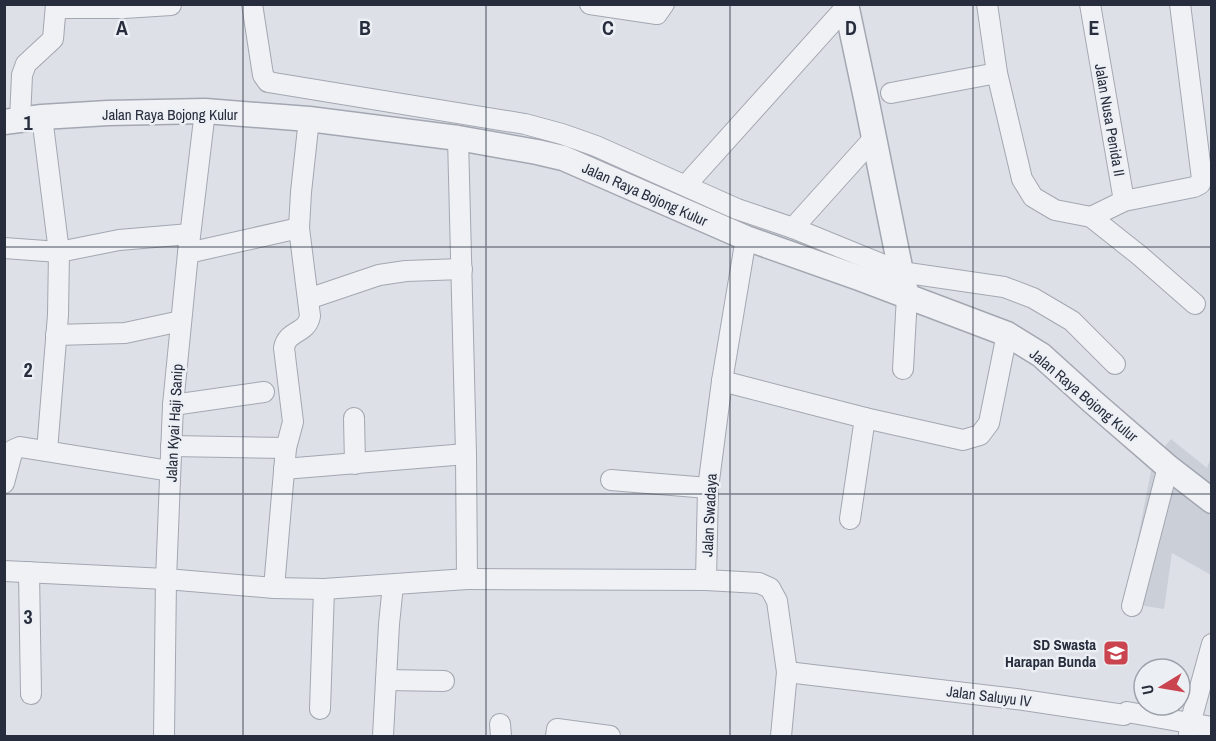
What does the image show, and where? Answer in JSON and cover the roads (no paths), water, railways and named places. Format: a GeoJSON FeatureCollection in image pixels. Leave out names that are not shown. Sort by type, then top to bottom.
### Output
{"type":"FeatureCollection","features":[{"type":"Feature","properties":{"kind":"street"},"geometry":{"type":"LineString","coordinates":[[252,4],[263,75],[268,82],[525,124],[562,134],[596,146],[737,208],[901,272],[1004,287],[1033,298],[1072,321],[1115,364]]}},
{"type":"Feature","properties":{"kind":"street"},"geometry":{"type":"LineString","coordinates":[[590,4],[657,14],[664,4]]}},
{"type":"Feature","properties":{"kind":"street"},"geometry":{"type":"LineString","coordinates":[[987,4],[997,73],[1022,179],[1033,197],[1055,210],[1091,217],[1195,304]]}},
{"type":"Feature","properties":{"kind":"street","name":"Jalan Nusa Penida II"},"geometry":{"type":"LineString","coordinates":[[1090,4],[1124,201]]}},
{"type":"Feature","properties":{"kind":"street"},"geometry":{"type":"LineString","coordinates":[[1091,217],[1124,201],[1200,184],[1202,179],[1180,4]]}},
{"type":"Feature","properties":{"kind":"street"},"geometry":{"type":"LineString","coordinates":[[47,451],[56,335],[59,252],[22,119],[22,75],[26,64],[53,39],[56,6],[124,8],[171,5]]}},
{"type":"Feature","properties":{"kind":"street"},"geometry":{"type":"LineString","coordinates":[[686,185],[846,6]]}},
{"type":"Feature","properties":{"kind":"street"},"geometry":{"type":"LineString","coordinates":[[846,6],[907,296],[903,369]]}},
{"type":"Feature","properties":{"kind":"street"},"geometry":{"type":"LineString","coordinates":[[891,93],[997,73]]}},
{"type":"Feature","properties":{"kind":"street","name":"Jalan Raya Bojong Kulur"},"geometry":{"type":"LineString","coordinates":[[22,119],[108,113],[205,111],[309,119],[458,138],[562,158],[746,238],[1007,334],[1041,355],[1168,467],[1212,501]]}},
{"type":"Feature","properties":{"kind":"street","name":"Jalan Kyai Haji Sanip"},"geometry":{"type":"LineString","coordinates":[[164,736],[166,579],[173,405],[205,111]]}},
{"type":"Feature","properties":{"kind":"street"},"geometry":{"type":"LineString","coordinates":[[274,588],[286,448],[293,422],[284,348],[285,342],[290,337],[306,327],[310,316],[299,228],[309,119]]}},
{"type":"Feature","properties":{"kind":"street"},"geometry":{"type":"LineString","coordinates":[[458,138],[467,579]]}},
{"type":"Feature","properties":{"kind":"street"},"geometry":{"type":"LineString","coordinates":[[793,228],[874,138]]}},
{"type":"Feature","properties":{"kind":"street"},"geometry":{"type":"LineString","coordinates":[[4,248],[59,252],[119,240],[189,244],[299,228]]}},
{"type":"Feature","properties":{"kind":"street","name":"Jalan Swadaya"},"geometry":{"type":"LineString","coordinates":[[706,580],[708,488],[722,381],[746,238]]}},
{"type":"Feature","properties":{"kind":"street"},"geometry":{"type":"LineString","coordinates":[[308,298],[379,275],[406,271],[462,269]]}},
{"type":"Feature","properties":{"kind":"street"},"geometry":{"type":"LineString","coordinates":[[56,335],[125,333],[181,321]]}},
{"type":"Feature","properties":{"kind":"street"},"geometry":{"type":"LineString","coordinates":[[722,381],[865,418],[963,440],[980,435],[989,423],[1007,334]]}},
{"type":"Feature","properties":{"kind":"street"},"geometry":{"type":"LineString","coordinates":[[173,405],[264,392]]}},
{"type":"Feature","properties":{"kind":"street"},"geometry":{"type":"LineString","coordinates":[[354,418],[355,464]]}},
{"type":"Feature","properties":{"kind":"street"},"geometry":{"type":"LineString","coordinates":[[850,519],[865,418]]}},
{"type":"Feature","properties":{"kind":"street"},"geometry":{"type":"LineString","coordinates":[[171,446],[286,448]]}},
{"type":"Feature","properties":{"kind":"street"},"geometry":{"type":"LineString","coordinates":[[4,483],[13,450],[20,447],[170,471]]}},
{"type":"Feature","properties":{"kind":"street"},"geometry":{"type":"LineString","coordinates":[[284,469],[466,454]]}},
{"type":"Feature","properties":{"kind":"street"},"geometry":{"type":"LineString","coordinates":[[1132,606],[1168,467]]}},
{"type":"Feature","properties":{"kind":"street"},"geometry":{"type":"LineString","coordinates":[[611,480],[708,488]]}},
{"type":"Feature","properties":{"kind":"street"},"geometry":{"type":"LineString","coordinates":[[4,571],[166,579],[274,588],[324,589],[467,579],[706,580],[759,583],[770,588],[777,601],[787,672],[781,736]]}},
{"type":"Feature","properties":{"kind":"street"},"geometry":{"type":"LineString","coordinates":[[29,572],[31,694]]}},
{"type":"Feature","properties":{"kind":"street"},"geometry":{"type":"LineString","coordinates":[[383,736],[393,585]]}},
{"type":"Feature","properties":{"kind":"street"},"geometry":{"type":"LineString","coordinates":[[320,709],[324,589]]}},
{"type":"Feature","properties":{"kind":"street"},"geometry":{"type":"LineString","coordinates":[[1189,730],[1212,644]]}},
{"type":"Feature","properties":{"kind":"street","name":"Jalan Saluyu IV"},"geometry":{"type":"LineString","coordinates":[[787,672],[1016,699],[1124,715],[1127,712],[1189,730],[1212,727]]}},
{"type":"Feature","properties":{"kind":"street"},"geometry":{"type":"LineString","coordinates":[[386,680],[444,681]]}},
{"type":"Feature","properties":{"kind":"street"},"geometry":{"type":"LineString","coordinates":[[556,736],[557,729],[610,736]]}},
{"type":"Feature","properties":{"kind":"place","name":"SD Swasta Harapan Bunda"},"geometry":{"type":"Point","coordinates":[1116,653]}}]}
